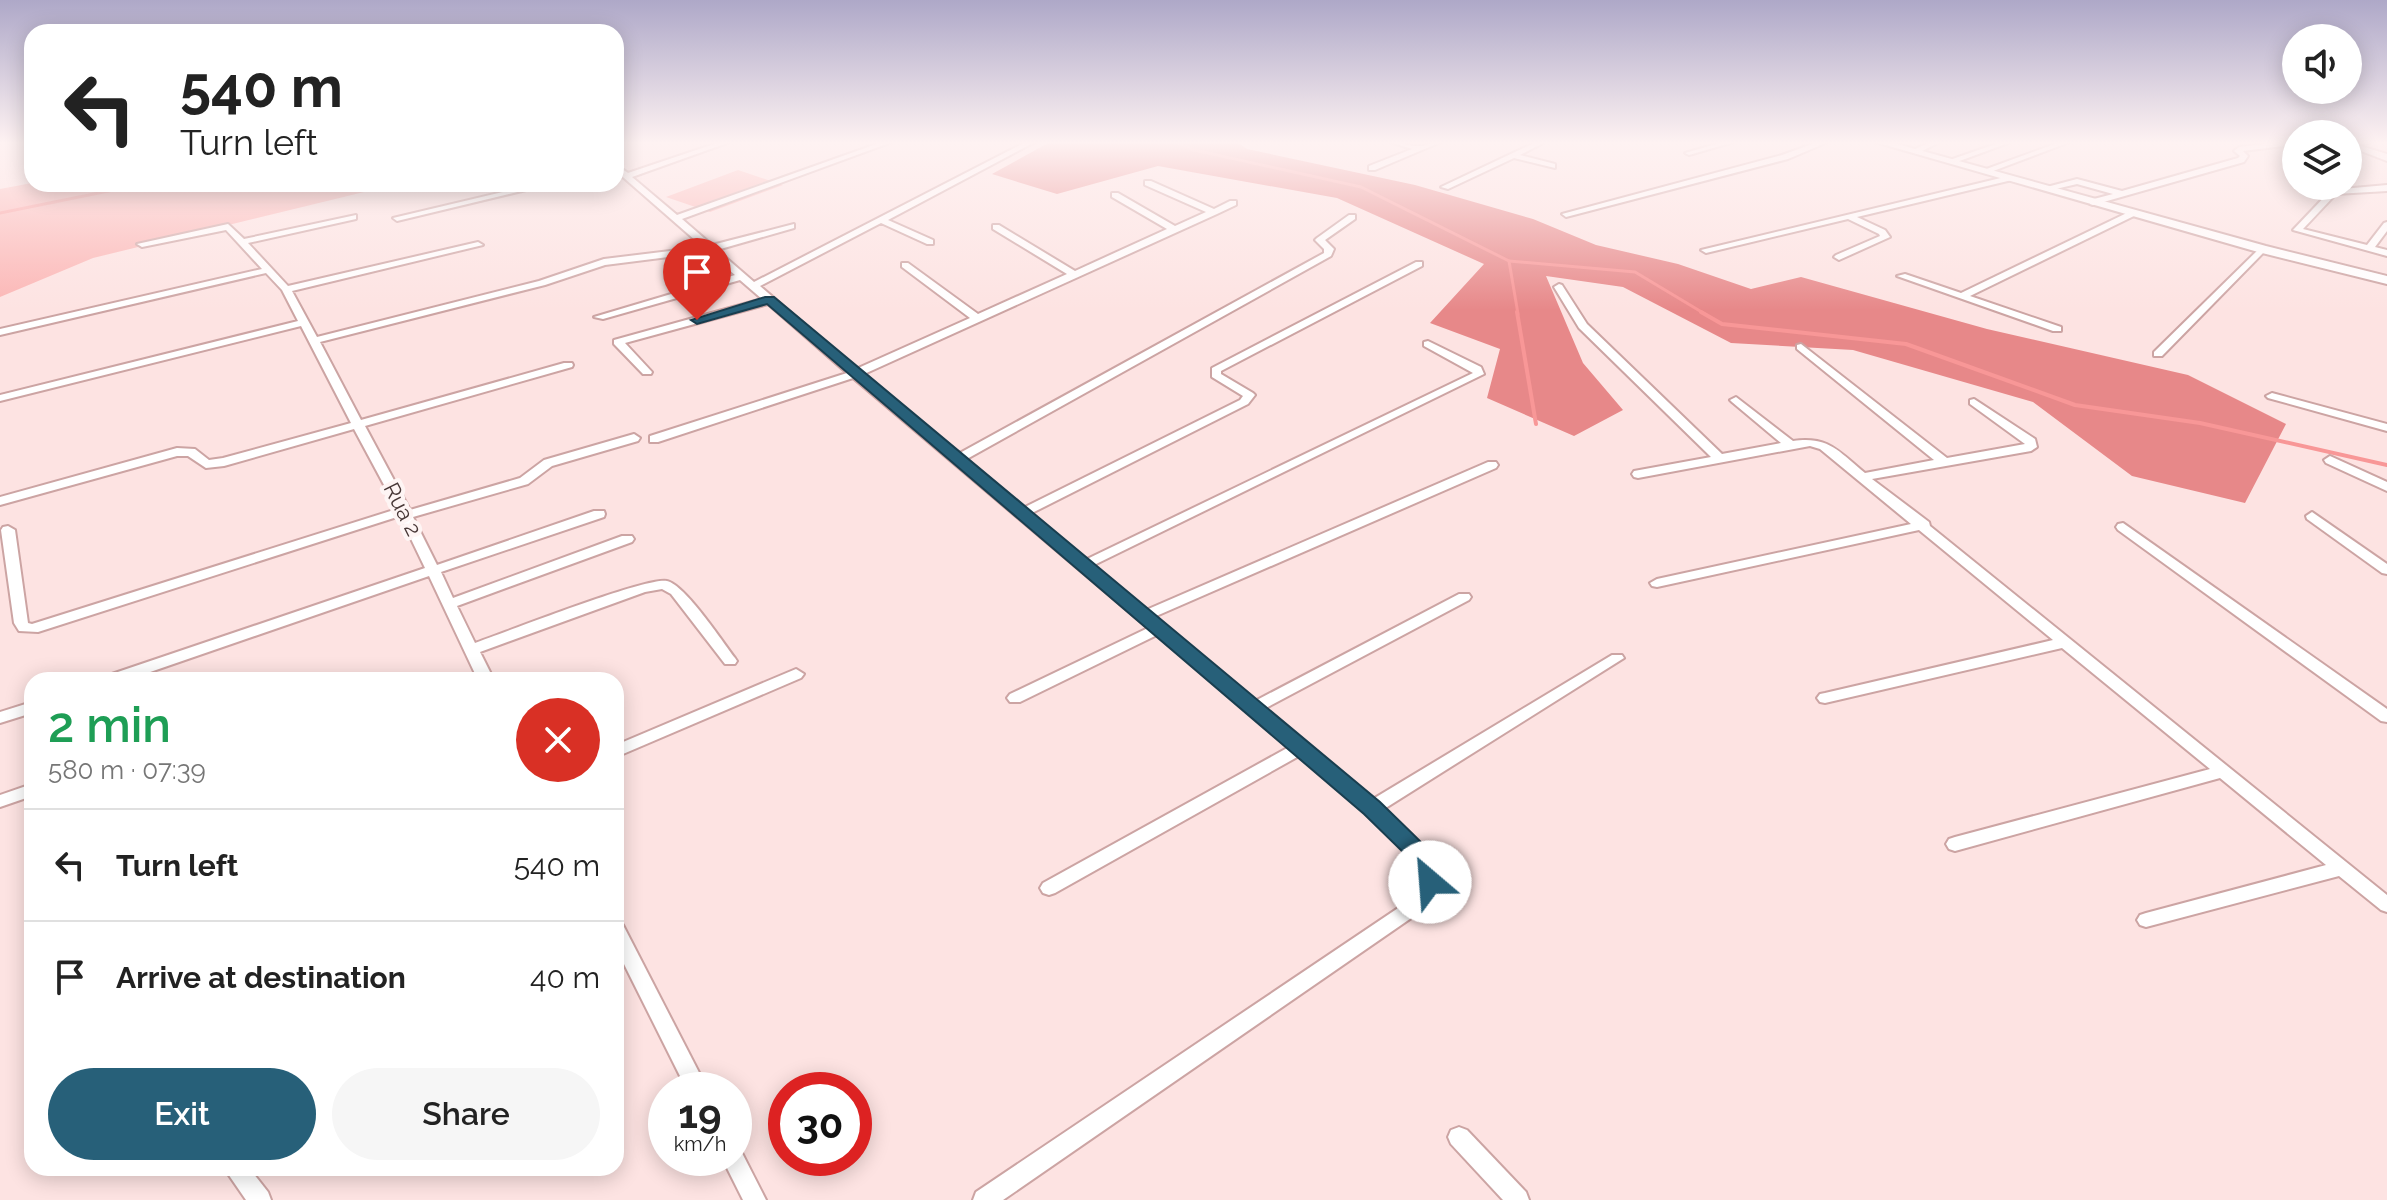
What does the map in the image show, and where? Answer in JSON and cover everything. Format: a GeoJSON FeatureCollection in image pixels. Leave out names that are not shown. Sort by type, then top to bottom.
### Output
{"type":"FeatureCollection","features":[{"type":"Feature","properties":{"kind":"street"},"geometry":{"type":"LineString","coordinates":[[397,218],[485,198]]}},
{"type":"Feature","properties":{"kind":"street"},"geometry":{"type":"LineString","coordinates":[[651,198],[1372,808],[1421,859],[1430,882],[1427,898],[984,1200]]}},
{"type":"Feature","properties":{"kind":"street"},"geometry":{"type":"LineString","coordinates":[[674,219],[732,198]]}},
{"type":"Feature","properties":{"kind":"street"},"geometry":{"type":"LineString","coordinates":[[599,317],[748,281],[923,198]]}},
{"type":"Feature","properties":{"kind":"street"},"geometry":{"type":"LineString","coordinates":[[1120,198],[1175,230]]}},
{"type":"Feature","properties":{"kind":"street"},"geometry":{"type":"LineString","coordinates":[[1182,198],[1214,212]]}},
{"type":"Feature","properties":{"kind":"street"},"geometry":{"type":"LineString","coordinates":[[1566,214],[1627,198]]}},
{"type":"Feature","properties":{"kind":"street"},"geometry":{"type":"LineString","coordinates":[[1706,250],[1925,198]]}},
{"type":"Feature","properties":{"kind":"street"},"geometry":{"type":"LineString","coordinates":[[2080,198],[2387,280]]}},
{"type":"Feature","properties":{"kind":"street"},"geometry":{"type":"LineString","coordinates":[[2093,202],[2105,198]]}},
{"type":"Feature","properties":{"kind":"street"},"geometry":{"type":"LineString","coordinates":[[2321,200],[2297,230],[2387,253]]}},
{"type":"Feature","properties":{"kind":"street"},"geometry":{"type":"LineString","coordinates":[[654,439],[855,374],[1233,203]]}},
{"type":"Feature","properties":{"kind":"street"},"geometry":{"type":"LineString","coordinates":[[1962,296],[2133,213]]}},
{"type":"Feature","properties":{"kind":"street"},"geometry":{"type":"LineString","coordinates":[[1839,257],[1885,237],[1882,232],[1849,216]]}},
{"type":"Feature","properties":{"kind":"street"},"geometry":{"type":"LineString","coordinates":[[142,244],[228,227],[242,242],[353,217]]}},
{"type":"Feature","properties":{"kind":"street"},"geometry":{"type":"LineString","coordinates":[[958,459],[1328,254],[1329,249],[1320,240],[1352,217]]}},
{"type":"Feature","properties":{"kind":"street"},"geometry":{"type":"LineString","coordinates":[[881,220],[930,242]]}},
{"type":"Feature","properties":{"kind":"street"},"geometry":{"type":"LineString","coordinates":[[2369,249],[2387,225]]}},
{"type":"Feature","properties":{"kind":"street"},"geometry":{"type":"LineString","coordinates":[[312,341],[552,280],[604,262],[709,249],[791,226]]}},
{"type":"Feature","properties":{"kind":"street"},"geometry":{"type":"LineString","coordinates":[[996,227],[1075,275]]}},
{"type":"Feature","properties":{"kind":"street","name":"Rua 2"},"geometry":{"type":"LineString","coordinates":[[242,242],[286,289],[405,513],[482,672]]}},
{"type":"Feature","properties":{"kind":"street"},"geometry":{"type":"LineString","coordinates":[[286,289],[478,245]]}},
{"type":"Feature","properties":{"kind":"street"},"geometry":{"type":"LineString","coordinates":[[2158,354],[2262,249]]}},
{"type":"Feature","properties":{"kind":"street"},"geometry":{"type":"LineString","coordinates":[[1023,513],[1248,400],[1247,394],[1216,375],[1215,371],[1419,264]]}},
{"type":"Feature","properties":{"kind":"street"},"geometry":{"type":"LineString","coordinates":[[905,265],[978,319]]}},
{"type":"Feature","properties":{"kind":"street"},"geometry":{"type":"LineString","coordinates":[[0,332],[269,270]]}},
{"type":"Feature","properties":{"kind":"street"},"geometry":{"type":"LineString","coordinates":[[1902,276],[2057,329]]}},
{"type":"Feature","properties":{"kind":"street"},"geometry":{"type":"LineString","coordinates":[[1559,287],[1583,326],[1719,458]]}},
{"type":"Feature","properties":{"kind":"street"},"geometry":{"type":"LineString","coordinates":[[647,372],[618,342],[770,300]]}},
{"type":"Feature","properties":{"kind":"street"},"geometry":{"type":"LineString","coordinates":[[0,398],[302,323]]}},
{"type":"Feature","properties":{"kind":"street"},"geometry":{"type":"LineString","coordinates":[[1084,565],[1479,374],[1477,369],[1428,344]]}},
{"type":"Feature","properties":{"kind":"street"},"geometry":{"type":"LineString","coordinates":[[1801,347],[1945,463]]}},
{"type":"Feature","properties":{"kind":"street"},"geometry":{"type":"LineString","coordinates":[[0,501],[177,452],[191,452],[201,463],[213,463],[568,365]]}},
{"type":"Feature","properties":{"kind":"street"},"geometry":{"type":"LineString","coordinates":[[2272,396],[2387,428]]}},
{"type":"Feature","properties":{"kind":"street"},"geometry":{"type":"LineString","coordinates":[[1736,400],[1790,445]]}},
{"type":"Feature","properties":{"kind":"street"},"geometry":{"type":"LineString","coordinates":[[1862,477],[2032,445],[1974,402]]}},
{"type":"Feature","properties":{"kind":"street"},"geometry":{"type":"LineString","coordinates":[[8,530],[21,623],[24,628],[33,629],[405,513],[524,481],[548,463],[634,438]]}},
{"type":"Feature","properties":{"kind":"street"},"geometry":{"type":"LineString","coordinates":[[1638,474],[1790,445],[1820,444],[1924,525],[2387,905]]}},
{"type":"Feature","properties":{"kind":"street"},"geometry":{"type":"LineString","coordinates":[[2330,460],[2387,487]]}},
{"type":"Feature","properties":{"kind":"street"},"geometry":{"type":"LineString","coordinates":[[1143,617],[1492,465]]}},
{"type":"Feature","properties":{"kind":"street"},"geometry":{"type":"LineString","coordinates":[[134,672],[599,514]]}},
{"type":"Feature","properties":{"kind":"street"},"geometry":{"type":"LineString","coordinates":[[2312,516],[2387,570]]}},
{"type":"Feature","properties":{"kind":"street"},"geometry":{"type":"LineString","coordinates":[[1657,583],[1924,525]]}},
{"type":"Feature","properties":{"kind":"street"},"geometry":{"type":"LineString","coordinates":[[2123,527],[2387,717]]}},
{"type":"Feature","properties":{"kind":"street"},"geometry":{"type":"LineString","coordinates":[[449,604],[627,539]]}},
{"type":"Feature","properties":{"kind":"street"},"geometry":{"type":"LineString","coordinates":[[471,650],[647,587],[664,584],[676,591],[730,661]]}},
{"type":"Feature","properties":{"kind":"street"},"geometry":{"type":"LineString","coordinates":[[1254,708],[1464,597]]}},
{"type":"Feature","properties":{"kind":"street"},"geometry":{"type":"LineString","coordinates":[[1015,698],[1158,629]]}},
{"type":"Feature","properties":{"kind":"street"},"geometry":{"type":"LineString","coordinates":[[1825,698],[2066,642]]}},
{"type":"Feature","properties":{"kind":"street"},"geometry":{"type":"LineString","coordinates":[[1372,808],[1617,658]]}},
{"type":"Feature","properties":{"kind":"street"},"geometry":{"type":"LineString","coordinates":[[624,748],[796,674]]}},
{"type":"Feature","properties":{"kind":"street"},"geometry":{"type":"LineString","coordinates":[[0,718],[24,710]]}},
{"type":"Feature","properties":{"kind":"street"},"geometry":{"type":"LineString","coordinates":[[1049,888],[1301,748]]}},
{"type":"Feature","properties":{"kind":"street"},"geometry":{"type":"LineString","coordinates":[[1955,844],[2222,772]]}},
{"type":"Feature","properties":{"kind":"street"},"geometry":{"type":"LineString","coordinates":[[0,801],[24,793]]}},
{"type":"Feature","properties":{"kind":"street"},"geometry":{"type":"LineString","coordinates":[[2146,920],[2341,868]]}},
{"type":"Feature","properties":{"kind":"street"},"geometry":{"type":"LineString","coordinates":[[624,946],[689,1072]]}},
{"type":"Feature","properties":{"kind":"street"},"geometry":{"type":"LineString","coordinates":[[1459,1137],[1518,1200]]}},
{"type":"Feature","properties":{"kind":"street"},"geometry":{"type":"LineString","coordinates":[[241,1176],[260,1200]]}},
{"type":"Feature","properties":{"kind":"street"},"geometry":{"type":"LineString","coordinates":[[742,1176],[755,1200]]}},
{"type":"Feature","properties":{"kind":"shaded area"},"geometry":{"type":"Polygon","coordinates":[[[0,198],[339,198],[93,258],[0,297],[0,198]]]}},
{"type":"Feature","properties":{"kind":"shaded area"},"geometry":{"type":"Polygon","coordinates":[[[669,198],[748,198],[710,212],[669,198]]]}},
{"type":"Feature","properties":{"kind":"shaded area"},"geometry":{"type":"Polygon","coordinates":[[[1337,198],[1460,198],[1533,219],[1596,245],[1678,264],[1751,289],[1801,277],[1987,329],[2188,375],[2286,424],[2245,503],[2132,476],[2033,402],[1853,350],[1731,343],[1623,287],[1546,276],[1583,363],[1623,410],[1574,436],[1487,398],[1500,349],[1430,323],[1484,264],[1337,198]]]}},
{"type":"Feature","properties":{"kind":"waterway"},"geometry":{"type":"LineString","coordinates":[[0,213],[74,198]]}},
{"type":"Feature","properties":{"kind":"waterway"},"geometry":{"type":"LineString","coordinates":[[1383,198],[1509,261]]}},
{"type":"Feature","properties":{"kind":"waterway"},"geometry":{"type":"LineString","coordinates":[[1509,261],[1635,272],[1705,314]]}},
{"type":"Feature","properties":{"kind":"waterway"},"geometry":{"type":"LineString","coordinates":[[1509,261],[1518,314]]}},
{"type":"Feature","properties":{"kind":"waterway"},"geometry":{"type":"LineString","coordinates":[[1517,312],[1536,424]]}},
{"type":"Feature","properties":{"kind":"waterway"},"geometry":{"type":"LineString","coordinates":[[1701,312],[1722,324],[1906,344],[2075,405],[2200,423],[2387,465]]}},
{"type":"Feature","properties":{"kind":"route"},"geometry":{"type":"LineString","coordinates":[[697,320],[770,300],[1372,808],[1412,847],[1421,859],[1430,882]]}}]}
